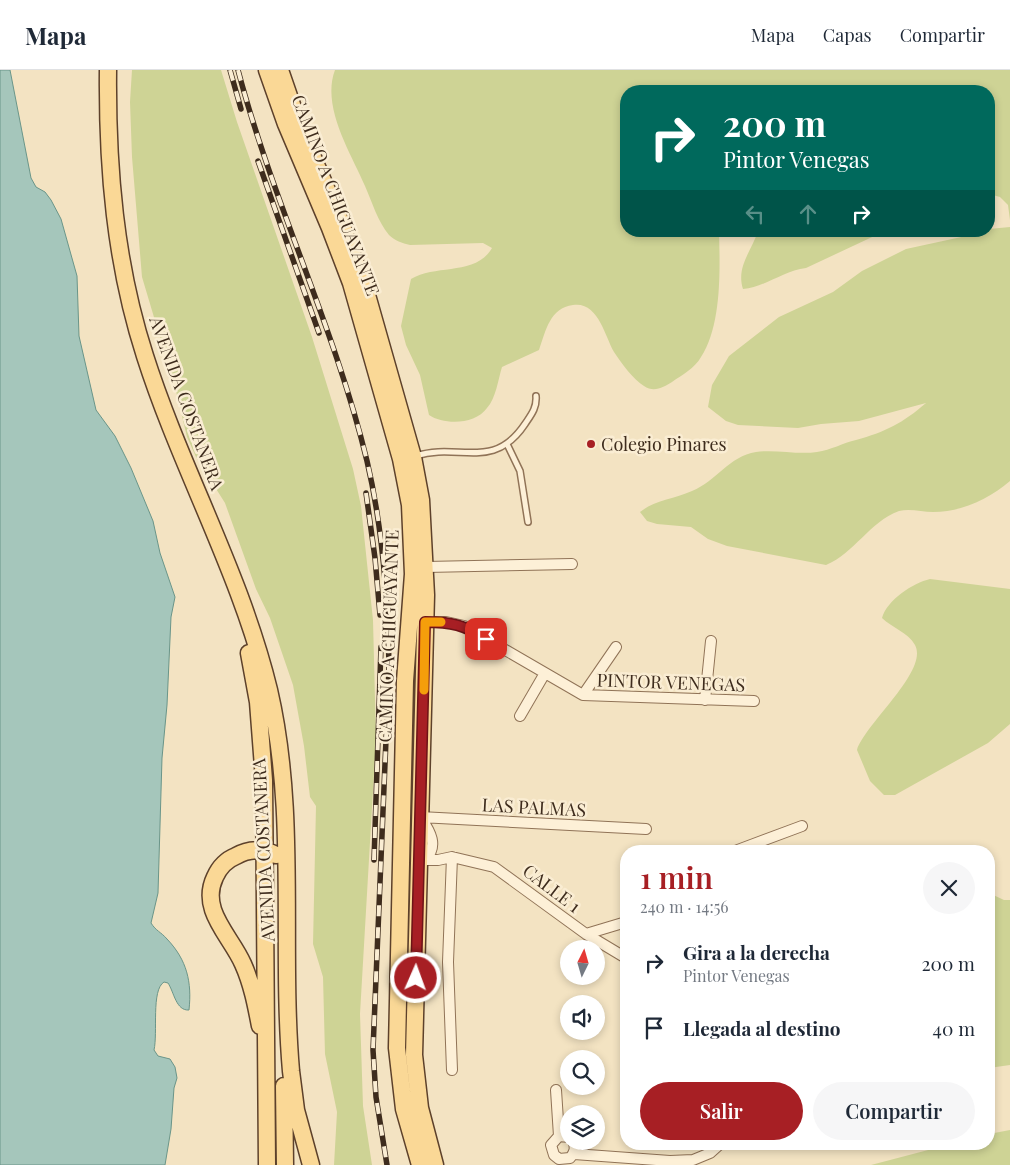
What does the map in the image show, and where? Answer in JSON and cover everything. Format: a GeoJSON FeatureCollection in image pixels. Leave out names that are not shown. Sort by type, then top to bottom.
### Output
{"type":"FeatureCollection","features":[{"type":"Feature","properties":{"kind":"main road","name":"AVENIDA COSTANERA"},"geometry":{"type":"LineString","coordinates":[[108,70],[111,188],[120,253],[130,305],[159,397],[248,619],[270,694],[282,781],[287,864],[289,1044],[296,1110],[311,1165]]}},
{"type":"Feature","properties":{"kind":"main road","name":"CAMINO A CHIGUAYANTE"},"geometry":{"type":"LineString","coordinates":[[267,70],[286,124],[351,283],[406,482],[413,551],[405,681],[398,1034],[399,1079],[408,1125],[420,1165]]}},
{"type":"Feature","properties":{"kind":"main road","name":"CAMINO A CHIGUAYANTE"},"geometry":{"type":"LineString","coordinates":[[280,70],[299,125],[359,270],[413,457],[421,500],[426,567],[420,817],[422,860],[415,1069],[421,1114],[435,1165]]}},
{"type":"Feature","properties":{"kind":"main road","name":"AVENIDA COSTANERA"},"geometry":{"type":"LineString","coordinates":[[217,540],[239,612],[258,702],[262,743],[266,851],[267,1165]]}},
{"type":"Feature","properties":{"kind":"main road"},"geometry":{"type":"LineString","coordinates":[[402,836],[422,860]]}},
{"type":"Feature","properties":{"kind":"main road"},"geometry":{"type":"LineString","coordinates":[[267,1067],[250,982],[235,948],[216,919],[211,899],[213,881],[227,862],[245,852],[266,851],[276,855],[287,864]]}},
{"type":"Feature","properties":{"kind":"main road"},"geometry":{"type":"LineString","coordinates":[[285,1165],[284,1076],[289,1044]]}},
{"type":"Feature","properties":{"kind":"main road"},"geometry":{"type":"LineString","coordinates":[[399,1079],[404,1135],[410,1165]]}},
{"type":"Feature","properties":{"kind":"street"},"geometry":{"type":"LineString","coordinates":[[426,567],[572,564]]}},
{"type":"Feature","properties":{"kind":"street","name":"PINTOR VENEGAS"},"geometry":{"type":"LineString","coordinates":[[425,622],[446,622],[464,626],[583,695],[754,701]]}},
{"type":"Feature","properties":{"kind":"street"},"geometry":{"type":"LineString","coordinates":[[705,700],[711,641]]}},
{"type":"Feature","properties":{"kind":"street"},"geometry":{"type":"LineString","coordinates":[[583,695],[616,647]]}},
{"type":"Feature","properties":{"kind":"street"},"geometry":{"type":"LineString","coordinates":[[520,716],[545,673]]}},
{"type":"Feature","properties":{"kind":"street"},"geometry":{"type":"LineString","coordinates":[[420,817],[431,837],[433,848],[422,860]]}},
{"type":"Feature","properties":{"kind":"street","name":"LAS PALMAS"},"geometry":{"type":"LineString","coordinates":[[420,817],[646,829]]}},
{"type":"Feature","properties":{"kind":"street"},"geometry":{"type":"LineString","coordinates":[[752,845],[802,826]]}},
{"type":"Feature","properties":{"kind":"street","name":"CALLE 1"},"geometry":{"type":"LineString","coordinates":[[433,848],[452,857],[494,866],[586,934],[620,954]]}},
{"type":"Feature","properties":{"kind":"street"},"geometry":{"type":"LineString","coordinates":[[452,857],[448,971],[452,1070]]}},
{"type":"Feature","properties":{"kind":"street","name":"CALLE 1"},"geometry":{"type":"LineString","coordinates":[[422,860],[452,857]]}},
{"type":"Feature","properties":{"kind":"street"},"geometry":{"type":"LineString","coordinates":[[586,934],[620,927]]}},
{"type":"Feature","properties":{"kind":"street"},"geometry":{"type":"LineString","coordinates":[[556,1090],[560,1114]]}},
{"type":"Feature","properties":{"kind":"street"},"geometry":{"type":"LineString","coordinates":[[560,1139],[551,1144],[554,1156],[564,1160],[574,1154],[670,1161],[693,1160],[713,1150]]}},
{"type":"Feature","properties":{"kind":"street"},"geometry":{"type":"LineString","coordinates":[[574,1150],[574,1154]]}},
{"type":"Feature","properties":{"kind":"lane"},"geometry":{"type":"LineString","coordinates":[[413,457],[434,452],[474,454],[494,450],[507,444],[518,434],[534,410],[536,396]]}},
{"type":"Feature","properties":{"kind":"lane"},"geometry":{"type":"LineString","coordinates":[[507,444],[520,471],[528,522]]}},
{"type":"Feature","properties":{"kind":"green space"},"geometry":{"type":"Polygon","coordinates":[[[132,70],[221,70],[237,122],[312,337],[353,469],[361,506],[373,620],[376,739],[360,1014],[363,1106],[372,1165],[334,1165],[337,1112],[325,1054],[323,977],[313,944],[316,806],[310,797],[304,746],[293,685],[270,618],[256,589],[225,503],[196,457],[187,437],[176,391],[142,277],[132,157],[130,102],[132,70]]]}},
{"type":"Feature","properties":{"kind":"green space"},"geometry":{"type":"Polygon","coordinates":[[[335,70],[1010,70],[1010,220],[1008,205],[1000,197],[995,196],[995,85],[620,85],[620,237],[719,237],[718,296],[713,329],[708,344],[692,368],[669,384],[651,389],[636,380],[620,361],[600,321],[589,308],[582,305],[565,307],[559,310],[550,321],[539,350],[502,367],[493,399],[482,414],[459,422],[443,421],[429,415],[420,375],[406,345],[401,326],[411,279],[432,272],[476,263],[485,257],[492,248],[483,243],[410,245],[401,243],[389,235],[378,218],[340,130],[332,99],[332,84],[335,70]]]}},
{"type":"Feature","properties":{"kind":"green space"},"geometry":{"type":"Polygon","coordinates":[[[1010,227],[1010,481],[1002,488],[984,499],[954,510],[929,512],[899,511],[879,522],[845,553],[826,565],[727,546],[708,539],[691,527],[657,524],[647,521],[640,512],[658,502],[701,487],[730,463],[747,454],[764,451],[809,453],[822,451],[885,430],[918,410],[926,403],[859,421],[798,428],[738,425],[726,421],[708,407],[712,385],[729,356],[779,317],[833,292],[862,271],[906,249],[961,237],[995,237],[995,228],[1010,227]]]}},
{"type":"Feature","properties":{"kind":"green space"},"geometry":{"type":"Polygon","coordinates":[[[756,237],[872,237],[806,268],[790,272],[751,288],[743,289],[741,274],[756,237]]]}},
{"type":"Feature","properties":{"kind":"green space"},"geometry":{"type":"Polygon","coordinates":[[[930,579],[1010,589],[1010,724],[988,743],[895,795],[884,795],[870,781],[857,750],[871,726],[905,683],[913,669],[917,656],[915,645],[912,641],[882,618],[889,605],[902,593],[916,584],[930,579]]]}},
{"type":"Feature","properties":{"kind":"green space"},"geometry":{"type":"Polygon","coordinates":[[[995,896],[1004,900],[1010,900],[1010,1065],[995,1067],[995,896]]]}},
{"type":"Feature","properties":{"kind":"green space"},"geometry":{"type":"Polygon","coordinates":[[[1010,1130],[1010,1165],[871,1165],[928,1150],[995,1150],[995,1133],[1010,1130]]]}},
{"type":"Feature","properties":{"kind":"water"},"geometry":{"type":"Polygon","coordinates":[[[0,70],[10,70],[31,178],[36,187],[45,192],[51,200],[61,219],[77,276],[79,336],[96,410],[115,436],[131,468],[153,521],[160,553],[175,597],[171,617],[167,705],[162,758],[158,893],[151,923],[174,947],[184,963],[189,981],[190,1000],[189,1010],[181,1007],[168,983],[164,982],[160,987],[156,1003],[154,1050],[158,1056],[170,1059],[175,1067],[177,1078],[174,1088],[171,1129],[165,1165],[0,1165],[0,70]]]}},
{"type":"Feature","properties":{"kind":"railway"},"geometry":{"type":"LineString","coordinates":[[230,70],[241,109]]}},
{"type":"Feature","properties":{"kind":"railway"},"geometry":{"type":"LineString","coordinates":[[238,70],[268,169],[354,411],[367,461],[381,538],[386,590],[389,668],[373,1050],[376,1097],[387,1165]]}},
{"type":"Feature","properties":{"kind":"railway"},"geometry":{"type":"LineString","coordinates":[[258,161],[319,333]]}},
{"type":"Feature","properties":{"kind":"railway"},"geometry":{"type":"LineString","coordinates":[[366,493],[375,558],[380,615]]}},
{"type":"Feature","properties":{"kind":"railway"},"geometry":{"type":"LineString","coordinates":[[374,860],[381,647]]}},
{"type":"Feature","properties":{"kind":"slow traffic"},"geometry":{"type":"LineString","coordinates":[[424,690],[425,622],[441,622]]}},
{"type":"Feature","properties":{"kind":"place","name":"Colegio Pinares"},"geometry":{"type":"Point","coordinates":[591,444]}},
{"type":"Feature","properties":{"kind":"route"},"geometry":{"type":"LineString","coordinates":[[416,978],[425,622],[446,622],[464,626],[486,639]]}}]}
